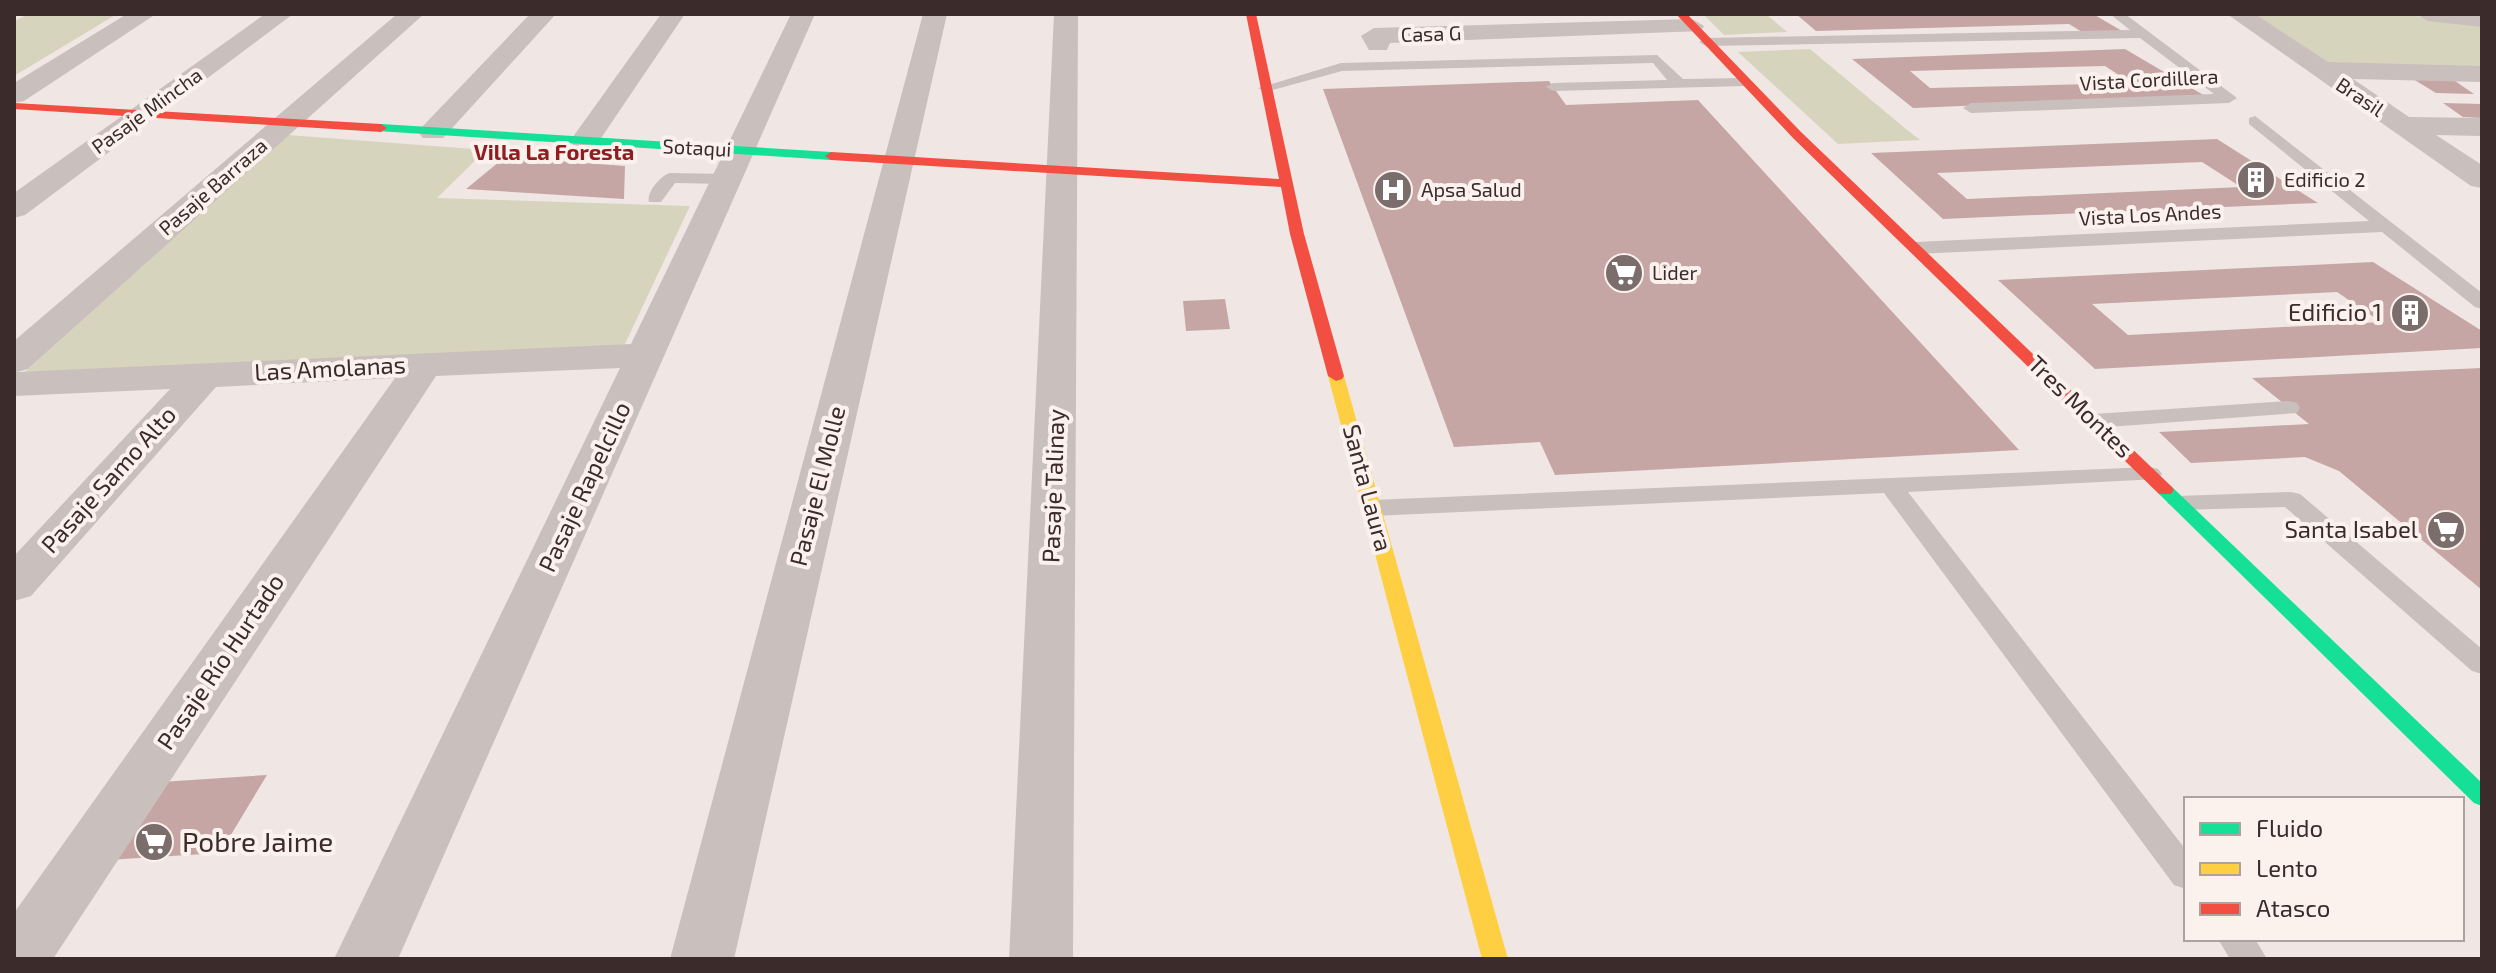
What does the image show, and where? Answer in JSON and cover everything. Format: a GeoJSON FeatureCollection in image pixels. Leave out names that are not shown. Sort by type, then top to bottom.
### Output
{"type":"FeatureCollection","features":[{"type":"Feature","properties":{"kind":"street"},"geometry":{"type":"LineString","coordinates":[[14,95],[144,14]]}},
{"type":"Feature","properties":{"kind":"street","name":"Pasaje Mincha"},"geometry":{"type":"LineString","coordinates":[[14,208],[281,14]]}},
{"type":"Feature","properties":{"kind":"street","name":"Pasaje Barraza"},"geometry":{"type":"LineString","coordinates":[[14,361],[412,14]]}},
{"type":"Feature","properties":{"kind":"street"},"geometry":{"type":"LineString","coordinates":[[433,132],[544,14]]}},
{"type":"Feature","properties":{"kind":"street"},"geometry":{"type":"LineString","coordinates":[[585,141],[673,14]]}},
{"type":"Feature","properties":{"kind":"street","name":"Pasaje Rapelcillo"},"geometry":{"type":"LineString","coordinates":[[366,959],[803,14]]}},
{"type":"Feature","properties":{"kind":"street","name":"Pasaje El Molle"},"geometry":{"type":"LineString","coordinates":[[702,959],[935,14]]}},
{"type":"Feature","properties":{"kind":"street","name":"Pasaje Talinay"},"geometry":{"type":"LineString","coordinates":[[1041,959],[1066,14]]}},
{"type":"Feature","properties":{"kind":"street","name":"Santa Laura"},"geometry":{"type":"LineString","coordinates":[[1251,14],[1285,183],[1495,959]]}},
{"type":"Feature","properties":{"kind":"street","name":"Brasil"},"geometry":{"type":"LineString","coordinates":[[2239,14],[2482,179]]}},
{"type":"Feature","properties":{"kind":"street"},"geometry":{"type":"LineString","coordinates":[[2428,14],[2482,20]]}},
{"type":"Feature","properties":{"kind":"street","name":"Casa G"},"geometry":{"type":"LineString","coordinates":[[1378,45],[1374,36],[1693,27]]}},
{"type":"Feature","properties":{"kind":"street","name":"Tres Montes"},"geometry":{"type":"LineString","coordinates":[[1693,27],[1744,82],[2482,797]]}},
{"type":"Feature","properties":{"kind":"street"},"geometry":{"type":"LineString","coordinates":[[2321,70],[2482,74]]}},
{"type":"Feature","properties":{"kind":"street","name":"Sotaqui"},"geometry":{"type":"LineString","coordinates":[[14,106],[585,141],[733,165],[898,160],[1285,183]]}},
{"type":"Feature","properties":{"kind":"street"},"geometry":{"type":"LineString","coordinates":[[2402,125],[2482,127]]}},
{"type":"Feature","properties":{"kind":"street","name":"Las Amolanas"},"geometry":{"type":"LineString","coordinates":[[14,384],[645,355]]}},
{"type":"Feature","properties":{"kind":"street","name":"Pasaje Río Hurtado"},"geometry":{"type":"LineString","coordinates":[[18,959],[424,365]]}},
{"type":"Feature","properties":{"kind":"street","name":"Pasaje Samo Alto"},"geometry":{"type":"LineString","coordinates":[[14,585],[205,375]]}},
{"type":"Feature","properties":{"kind":"lane","name":"Vista Cordillera"},"geometry":{"type":"LineString","coordinates":[[1971,108],[2229,98],[2117,14]]}},
{"type":"Feature","properties":{"kind":"lane","name":"Vista Cordillera"},"geometry":{"type":"LineString","coordinates":[[1693,27],[2143,34]]}},
{"type":"Feature","properties":{"kind":"lane"},"geometry":{"type":"LineString","coordinates":[[1265,88],[1341,67],[1657,59],[1679,84]]}},
{"type":"Feature","properties":{"kind":"lane"},"geometry":{"type":"LineString","coordinates":[[1553,87],[1744,82]]}},
{"type":"Feature","properties":{"kind":"lane"},"geometry":{"type":"LineString","coordinates":[[2255,121],[2482,303]]}},
{"type":"Feature","properties":{"kind":"lane"},"geometry":{"type":"LineString","coordinates":[[655,198],[670,178],[733,165]]}},
{"type":"Feature","properties":{"kind":"lane","name":"Vista Los Andes"},"geometry":{"type":"LineString","coordinates":[[1916,248],[2387,226]]}},
{"type":"Feature","properties":{"kind":"lane"},"geometry":{"type":"LineString","coordinates":[[2094,421],[2289,408]]}},
{"type":"Feature","properties":{"kind":"lane"},"geometry":{"type":"LineString","coordinates":[[1373,508],[2150,474]]}},
{"type":"Feature","properties":{"kind":"lane"},"geometry":{"type":"LineString","coordinates":[[1891,486],[2184,872]]}},
{"type":"Feature","properties":{"kind":"lane"},"geometry":{"type":"LineString","coordinates":[[2179,503],[2291,499],[2482,664]]}},
{"type":"Feature","properties":{"kind":"lane"},"geometry":{"type":"LineString","coordinates":[[2236,941],[2250,959]]}},
{"type":"Feature","properties":{"kind":"shaded area"},"geometry":{"type":"Polygon","coordinates":[[[29,14],[117,14],[14,76],[14,21],[29,14]]]}},
{"type":"Feature","properties":{"kind":"shaded area"},"geometry":{"type":"Polygon","coordinates":[[[1703,14],[1766,14],[1787,32],[1724,35],[1703,14]]]}},
{"type":"Feature","properties":{"kind":"shaded area"},"geometry":{"type":"Polygon","coordinates":[[[2252,14],[2397,14],[2482,23],[2482,71],[2334,67],[2252,14]]]}},
{"type":"Feature","properties":{"kind":"shaded area"},"geometry":{"type":"Polygon","coordinates":[[[1810,49],[1920,140],[1838,144],[1738,52],[1810,49]]]}},
{"type":"Feature","properties":{"kind":"shaded area"},"geometry":{"type":"Polygon","coordinates":[[[288,135],[486,150],[437,198],[690,206],[624,346],[25,372],[288,135]]]}},
{"type":"Feature","properties":{"kind":"building"},"geometry":{"type":"Polygon","coordinates":[[[1796,14],[2093,14],[2122,31],[2082,32],[2069,24],[1816,31],[1796,14]]]}},
{"type":"Feature","properties":{"kind":"building"},"geometry":{"type":"Polygon","coordinates":[[[2125,49],[2205,96],[1913,108],[1852,59],[2125,49]],[[2105,66],[1910,71],[1930,88],[2131,83],[2105,66]]]}},
{"type":"Feature","properties":{"kind":"building"},"geometry":{"type":"Polygon","coordinates":[[[2413,79],[2455,81],[2474,94],[2436,93],[2413,79]]]}},
{"type":"Feature","properties":{"kind":"building","name":"Lider"},"geometry":{"type":"Polygon","coordinates":[[[1549,81],[1566,105],[1698,100],[2019,450],[1555,475],[1540,442],[1454,447],[1323,89],[1549,81]]]}},
{"type":"Feature","properties":{"kind":"building"},"geometry":{"type":"Polygon","coordinates":[[[2443,103],[2482,104],[2482,118],[2463,117],[2443,103]]]}},
{"type":"Feature","properties":{"kind":"building","name":"Edificio 2"},"geometry":{"type":"Polygon","coordinates":[[[2217,139],[2318,203],[1943,219],[1871,153],[2217,139]],[[2202,162],[1937,173],[1967,199],[2241,187],[2202,162]]]}},
{"type":"Feature","properties":{"kind":"building"},"geometry":{"type":"Polygon","coordinates":[[[505,157],[625,166],[624,199],[466,189],[505,157]]]}},
{"type":"Feature","properties":{"kind":"building","name":"Edificio 1"},"geometry":{"type":"Polygon","coordinates":[[[2373,262],[2482,331],[2482,348],[2095,369],[1998,280],[2373,262]],[[2337,292],[2092,304],[2128,335],[2381,322],[2337,292]]]}},
{"type":"Feature","properties":{"kind":"building"},"geometry":{"type":"Polygon","coordinates":[[[1225,299],[1230,329],[1186,331],[1183,301],[1225,299]]]}},
{"type":"Feature","properties":{"kind":"building","name":"Santa Isabel"},"geometry":{"type":"Polygon","coordinates":[[[2482,368],[2482,590],[2339,471],[2305,457],[2191,463],[2159,432],[2309,424],[2252,378],[2482,368]]]}},
{"type":"Feature","properties":{"kind":"building"},"geometry":{"type":"Polygon","coordinates":[[[267,775],[220,853],[107,860],[161,782],[267,775]]]}},
{"type":"Feature","properties":{"kind":"traffic: fast"},"geometry":{"type":"LineString","coordinates":[[381,128],[831,156]]}},
{"type":"Feature","properties":{"kind":"traffic: fast"},"geometry":{"type":"LineString","coordinates":[[2165,490],[2482,797]]}},
{"type":"Feature","properties":{"kind":"traffic: slow"},"geometry":{"type":"LineString","coordinates":[[1336,376],[1495,959]]}},
{"type":"Feature","properties":{"kind":"traffic: jam"},"geometry":{"type":"LineString","coordinates":[[1251,14],[1297,234],[1336,376]]}},
{"type":"Feature","properties":{"kind":"traffic: jam"},"geometry":{"type":"LineString","coordinates":[[1681,14],[1797,135],[2165,490]]}},
{"type":"Feature","properties":{"kind":"traffic: jam"},"geometry":{"type":"LineString","coordinates":[[14,106],[381,128]]}},
{"type":"Feature","properties":{"kind":"traffic: jam"},"geometry":{"type":"LineString","coordinates":[[831,156],[1285,183]]}},
{"type":"Feature","properties":{"kind":"place","name":"Edificio 2"},"geometry":{"type":"Point","coordinates":[2256,180]}},
{"type":"Feature","properties":{"kind":"place","name":"Apsa Salud"},"geometry":{"type":"Point","coordinates":[1393,190]}},
{"type":"Feature","properties":{"kind":"place","name":"Lider"},"geometry":{"type":"Point","coordinates":[1624,273]}},
{"type":"Feature","properties":{"kind":"place","name":"Edificio 1"},"geometry":{"type":"Point","coordinates":[2410,313]}},
{"type":"Feature","properties":{"kind":"place","name":"Santa Isabel"},"geometry":{"type":"Point","coordinates":[2446,530]}},
{"type":"Feature","properties":{"kind":"place","name":"Pobre Jaime"},"geometry":{"type":"Point","coordinates":[154,842]}},
{"type":"Feature","properties":{"kind":"district","name":"Villa La Foresta"},"geometry":{"type":"Point","coordinates":[554,152]}}]}
